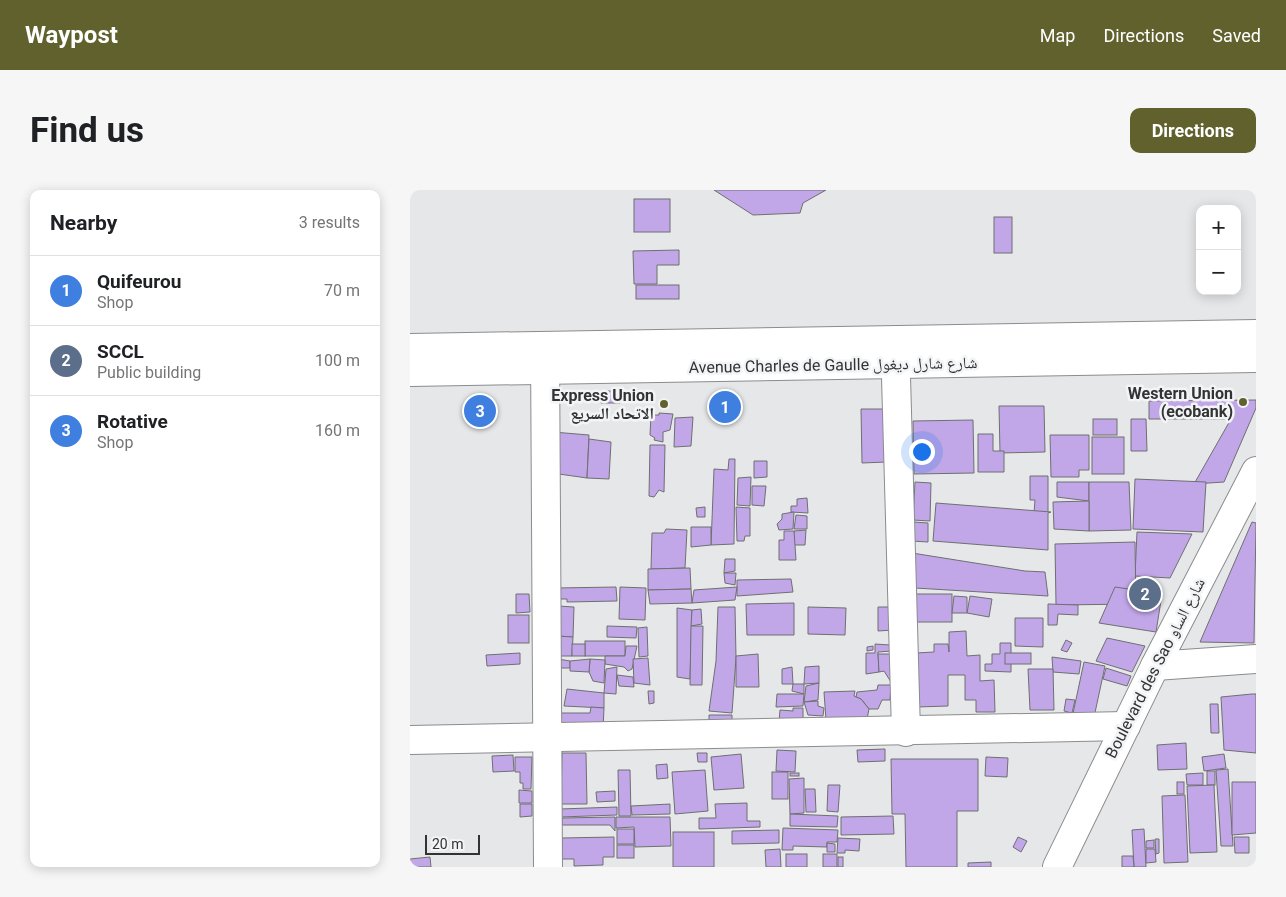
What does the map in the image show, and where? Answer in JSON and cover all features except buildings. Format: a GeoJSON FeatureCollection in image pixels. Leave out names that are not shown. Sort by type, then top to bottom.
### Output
{"type":"FeatureCollection","features":[{"type":"Feature","properties":{"kind":"street","name":"Avenue Charles de Gaulle شارع شارل ديغول"},"geometry":{"type":"LineString","coordinates":[[410,372],[545,358],[895,352],[1256,334]]}},
{"type":"Feature","properties":{"kind":"street","name":"Avenue Charles de Gaulle شارع شارل ديغول"},"geometry":{"type":"LineString","coordinates":[[410,348],[545,358]]}},
{"type":"Feature","properties":{"kind":"street","name":"Avenue Charles de Gaulle شارع شارل ديغول"},"geometry":{"type":"LineString","coordinates":[[895,352],[1256,358]]}},
{"type":"Feature","properties":{"kind":"street"},"geometry":{"type":"LineString","coordinates":[[895,352],[906,732]]}},
{"type":"Feature","properties":{"kind":"street"},"geometry":{"type":"LineString","coordinates":[[545,358],[548,867]]}},
{"type":"Feature","properties":{"kind":"street","name":"Boulevard des Sao شارع الساو"},"geometry":{"type":"LineString","coordinates":[[1057,867],[1155,666],[1256,471]]}},
{"type":"Feature","properties":{"kind":"street"},"geometry":{"type":"LineString","coordinates":[[1155,666],[1256,659]]}},
{"type":"Feature","properties":{"kind":"street"},"geometry":{"type":"LineString","coordinates":[[410,740],[906,732],[1126,726]]}},
{"type":"Feature","properties":{"kind":"place","name":"Western Union (ecobank)"},"geometry":{"type":"Point","coordinates":[1243,402]}},
{"type":"Feature","properties":{"kind":"place","name":"Express Union الاتحاد السريع"},"geometry":{"type":"Point","coordinates":[664,404]}},
{"type":"Feature","properties":{"kind":"place","name":"Quifeurou"},"geometry":{"type":"Point","coordinates":[725,407]}},
{"type":"Feature","properties":{"kind":"place","name":"Rotative"},"geometry":{"type":"Point","coordinates":[480,411]}},
{"type":"Feature","properties":{"kind":"place","name":"SCCL"},"geometry":{"type":"Point","coordinates":[1145,594]}}]}
